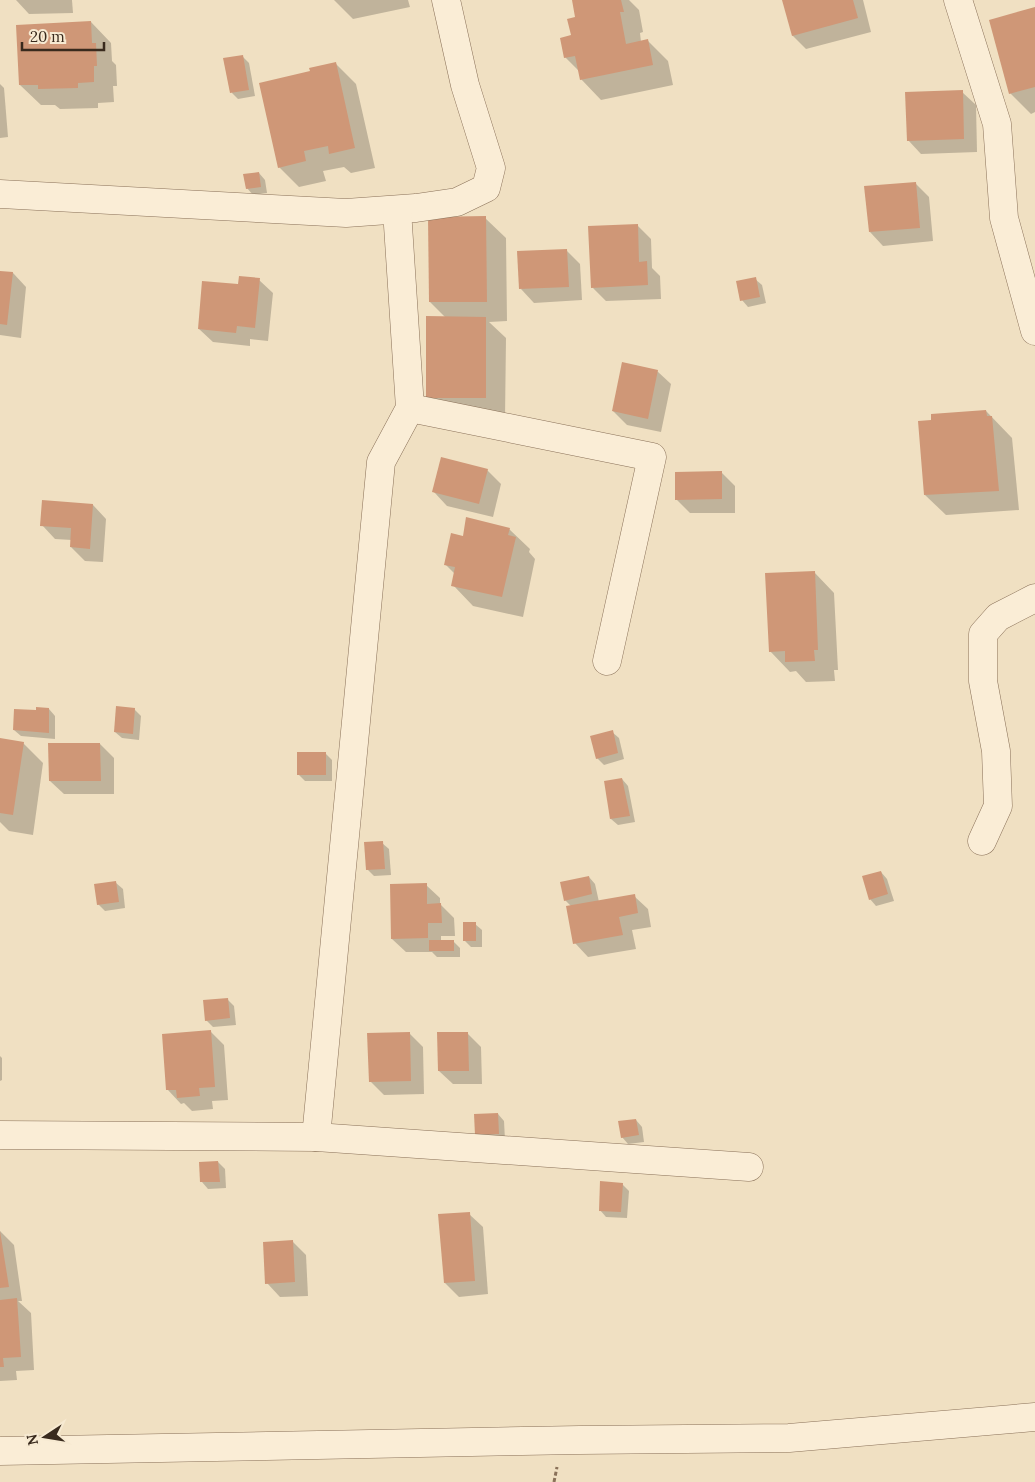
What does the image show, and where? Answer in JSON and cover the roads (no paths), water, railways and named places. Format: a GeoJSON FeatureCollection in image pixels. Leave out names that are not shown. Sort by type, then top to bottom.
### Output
{"type":"FeatureCollection","features":[{"type":"Feature","properties":{"kind":"street"},"geometry":{"type":"LineString","coordinates":[[0,194],[346,213],[397,210],[457,202],[486,188],[491,168],[465,85],[446,0]]}},
{"type":"Feature","properties":{"kind":"street"},"geometry":{"type":"LineString","coordinates":[[958,0],[997,124],[1004,218],[1035,331]]}},
{"type":"Feature","properties":{"kind":"street"},"geometry":{"type":"LineString","coordinates":[[316,1138],[381,462],[410,408],[397,210]]}},
{"type":"Feature","properties":{"kind":"street"},"geometry":{"type":"LineString","coordinates":[[410,408],[652,457],[607,661]]}},
{"type":"Feature","properties":{"kind":"street"},"geometry":{"type":"LineString","coordinates":[[982,841],[998,806],[996,751],[983,682],[983,634],[998,617],[1035,598]]}},
{"type":"Feature","properties":{"kind":"street"},"geometry":{"type":"LineString","coordinates":[[0,1135],[316,1138],[749,1167]]}},
{"type":"Feature","properties":{"kind":"street"},"geometry":{"type":"LineString","coordinates":[[0,1451],[789,1438],[1035,1417]]}}]}
